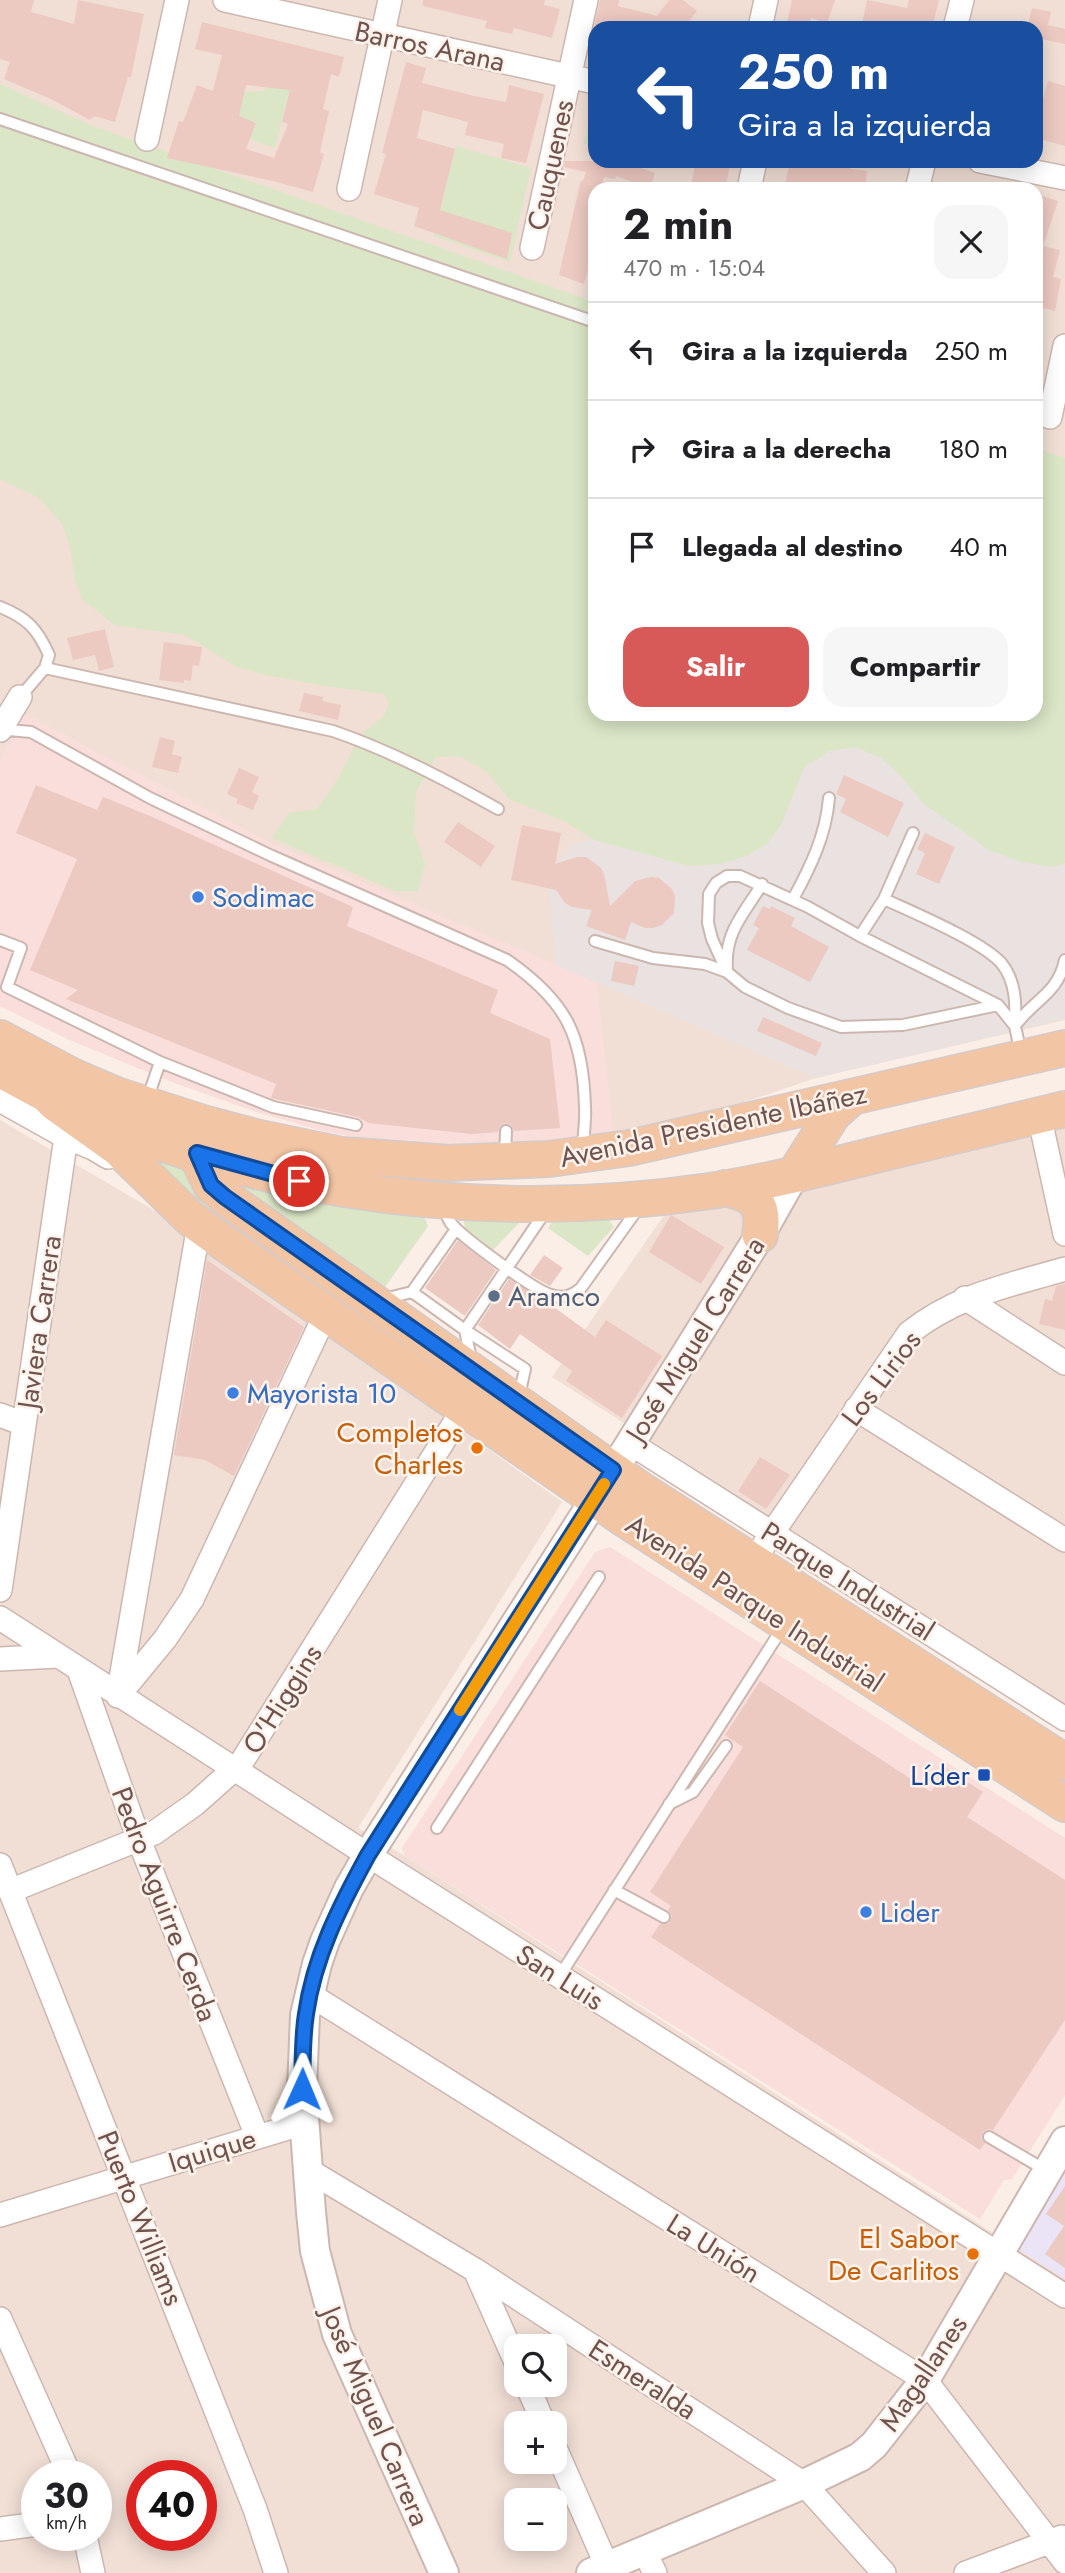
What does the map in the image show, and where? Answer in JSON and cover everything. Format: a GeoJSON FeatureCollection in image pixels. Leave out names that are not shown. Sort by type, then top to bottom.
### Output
{"type":"FeatureCollection","features":[{"type":"Feature","properties":{"kind":"main road","name":"Avenida Presidente Ibáñez"},"geometry":{"type":"LineString","coordinates":[[0,1038],[74,1077],[157,1110],[255,1137],[342,1155],[402,1161],[505,1147],[583,1156],[653,1144],[852,1097],[1019,1042],[1065,1048]]}},
{"type":"Feature","properties":{"kind":"main road","name":"Avenida Presidente Ibáñez"},"geometry":{"type":"LineString","coordinates":[[0,1069],[120,1127],[197,1153],[299,1181],[375,1194],[449,1215],[551,1204],[644,1199],[724,1188],[794,1175],[1052,1112]]}},
{"type":"Feature","properties":{"kind":"main road","name":"Avenida Parque Industrial"},"geometry":{"type":"LineString","coordinates":[[47,1094],[55,1103],[118,1147],[199,1225],[595,1499],[802,1619],[1065,1804]]}},
{"type":"Feature","properties":{"kind":"main road"},"geometry":{"type":"LineString","coordinates":[[794,1175],[833,1114],[852,1097]]}},
{"type":"Feature","properties":{"kind":"main road","name":"Avenida Parque Industrial"},"geometry":{"type":"LineString","coordinates":[[157,1110],[184,1129],[207,1178],[218,1191],[517,1402],[622,1456],[753,1562],[1065,1762]]}},
{"type":"Feature","properties":{"kind":"main road"},"geometry":{"type":"LineString","coordinates":[[724,1188],[757,1202],[762,1220],[760,1235]]}},
{"type":"Feature","properties":{"kind":"main road"},"geometry":{"type":"LineString","coordinates":[[326,1313],[325,1303],[329,1292],[340,1284],[361,1293]]}},
{"type":"Feature","properties":{"kind":"street"},"geometry":{"type":"LineString","coordinates":[[147,139],[177,0]]}},
{"type":"Feature","properties":{"kind":"street","name":"Barros Arana"},"geometry":{"type":"LineString","coordinates":[[225,0],[588,80]]}},
{"type":"Feature","properties":{"kind":"street"},"geometry":{"type":"LineString","coordinates":[[349,189],[390,0]]}},
{"type":"Feature","properties":{"kind":"street","name":"Cauquenes"},"geometry":{"type":"LineString","coordinates":[[532,248],[586,0]]}},
{"type":"Feature","properties":{"kind":"street"},"geometry":{"type":"LineString","coordinates":[[762,21],[766,0]]}},
{"type":"Feature","properties":{"kind":"street"},"geometry":{"type":"LineString","coordinates":[[957,21],[962,0]]}},
{"type":"Feature","properties":{"kind":"street"},"geometry":{"type":"LineString","coordinates":[[1015,168],[1065,178]]}},
{"type":"Feature","properties":{"kind":"street"},"geometry":{"type":"LineString","coordinates":[[1050,417],[1065,346]]}},
{"type":"Feature","properties":{"kind":"street"},"geometry":{"type":"LineString","coordinates":[[0,730],[20,697]]}},
{"type":"Feature","properties":{"kind":"street"},"geometry":{"type":"LineString","coordinates":[[0,1100],[66,1137],[93,1148],[199,1225],[118,1696]]}},
{"type":"Feature","properties":{"kind":"street"},"geometry":{"type":"LineString","coordinates":[[1052,1112],[1065,1234]]}},
{"type":"Feature","properties":{"kind":"street","name":"Javiera Carrera"},"geometry":{"type":"LineString","coordinates":[[0,1590],[66,1137]]}},
{"type":"Feature","properties":{"kind":"street","name":"José Miguel Carrera"},"geometry":{"type":"LineString","coordinates":[[444,2573],[334,2326],[316,2251],[304,2123],[303,2041],[309,1994],[333,1922],[368,1855],[622,1456],[760,1235],[794,1175]]}},
{"type":"Feature","properties":{"kind":"street","name":"Los Lirios"},"geometry":{"type":"LineString","coordinates":[[753,1562],[909,1333],[939,1311],[965,1298],[1065,1269]]}},
{"type":"Feature","properties":{"kind":"street"},"geometry":{"type":"LineString","coordinates":[[965,1298],[1065,1363]]}},
{"type":"Feature","properties":{"kind":"street"},"geometry":{"type":"LineString","coordinates":[[118,1696],[165,1639],[191,1599],[326,1313]]}},
{"type":"Feature","properties":{"kind":"street","name":"O'Higgins"},"geometry":{"type":"LineString","coordinates":[[10,1891],[139,1840],[187,1810],[235,1770],[248,1755],[464,1408]]}},
{"type":"Feature","properties":{"kind":"street"},"geometry":{"type":"LineString","coordinates":[[856,1409],[1065,1540]]}},
{"type":"Feature","properties":{"kind":"street"},"geometry":{"type":"LineString","coordinates":[[0,1415],[24,1424]]}},
{"type":"Feature","properties":{"kind":"street","name":"Parque Industrial"},"geometry":{"type":"LineString","coordinates":[[622,1456],[772,1533],[1065,1719]]}},
{"type":"Feature","properties":{"kind":"street","name":"San Luis"},"geometry":{"type":"LineString","coordinates":[[0,1618],[118,1696],[1065,2297]]}},
{"type":"Feature","properties":{"kind":"street"},"geometry":{"type":"LineString","coordinates":[[0,1659],[57,1656]]}},
{"type":"Feature","properties":{"kind":"street","name":"Pedro Aguirre Cerda"},"geometry":{"type":"LineString","coordinates":[[79,1670],[139,1840],[257,2136]]}},
{"type":"Feature","properties":{"kind":"street","name":"Puerto Williams"},"geometry":{"type":"LineString","coordinates":[[0,1865],[256,2509],[276,2573]]}},
{"type":"Feature","properties":{"kind":"street","name":"La Unión"},"geometry":{"type":"LineString","coordinates":[[309,1994],[925,2380],[1058,2539],[1065,2562]]}},
{"type":"Feature","properties":{"kind":"street","name":"Iquique"},"geometry":{"type":"LineString","coordinates":[[0,2216],[304,2123]]}},
{"type":"Feature","properties":{"kind":"street","name":"Magallanes"},"geometry":{"type":"LineString","coordinates":[[599,2570],[649,2562],[860,2457],[874,2445],[925,2380],[1065,2141]]}},
{"type":"Feature","properties":{"kind":"street","name":"Esmeralda"},"geometry":{"type":"LineString","coordinates":[[308,2170],[475,2270],[804,2484],[884,2573]]}},
{"type":"Feature","properties":{"kind":"street"},"geometry":{"type":"LineString","coordinates":[[475,2270],[504,2335]]}},
{"type":"Feature","properties":{"kind":"street"},"geometry":{"type":"LineString","coordinates":[[0,2319],[63,2460]]}},
{"type":"Feature","properties":{"kind":"street"},"geometry":{"type":"LineString","coordinates":[[564,2474],[599,2570]]}},
{"type":"Feature","properties":{"kind":"street"},"geometry":{"type":"LineString","coordinates":[[0,2529],[21,2526]]}},
{"type":"Feature","properties":{"kind":"street"},"geometry":{"type":"LineString","coordinates":[[966,2573],[1058,2539]]}},
{"type":"Feature","properties":{"kind":"street"},"geometry":{"type":"LineString","coordinates":[[88,2551],[93,2573]]}},
{"type":"Feature","properties":{"kind":"lane"},"geometry":{"type":"LineString","coordinates":[[0,119],[588,320]]}},
{"type":"Feature","properties":{"kind":"lane"},"geometry":{"type":"LineString","coordinates":[[0,607],[21,616],[35,629],[49,655],[45,668],[20,697]]}},
{"type":"Feature","properties":{"kind":"lane"},"geometry":{"type":"LineString","coordinates":[[45,668],[333,731],[373,745],[437,775],[498,809]]}},
{"type":"Feature","properties":{"kind":"lane"},"geometry":{"type":"LineString","coordinates":[[0,737],[9,730],[31,732],[150,798],[272,856],[507,960],[536,980],[563,1011],[574,1031],[586,1109],[583,1156]]}},
{"type":"Feature","properties":{"kind":"lane"},"geometry":{"type":"LineString","coordinates":[[793,899],[822,839],[829,797]]}},
{"type":"Feature","properties":{"kind":"lane"},"geometry":{"type":"LineString","coordinates":[[860,936],[884,899],[913,833]]}},
{"type":"Feature","properties":{"kind":"lane"},"geometry":{"type":"LineString","coordinates":[[727,972],[717,954],[710,931],[709,894],[716,883],[727,876],[740,876],[793,899],[998,1005],[1019,1042]]}},
{"type":"Feature","properties":{"kind":"lane"},"geometry":{"type":"LineString","coordinates":[[727,972],[726,948],[730,936],[762,884]]}},
{"type":"Feature","properties":{"kind":"lane"},"geometry":{"type":"LineString","coordinates":[[884,899],[985,950],[1001,963],[1014,990],[1019,1042]]}},
{"type":"Feature","properties":{"kind":"lane"},"geometry":{"type":"LineString","coordinates":[[0,940],[20,948],[4,986],[160,1062],[273,1107],[356,1125]]}},
{"type":"Feature","properties":{"kind":"lane"},"geometry":{"type":"LineString","coordinates":[[595,941],[653,958],[705,964],[727,972],[745,987],[765,997],[841,1027],[903,1025],[998,1005]]}},
{"type":"Feature","properties":{"kind":"lane"},"geometry":{"type":"LineString","coordinates":[[1019,1042],[1030,1007],[1050,992],[1062,973],[1065,960]]}},
{"type":"Feature","properties":{"kind":"lane"},"geometry":{"type":"LineString","coordinates":[[157,1110],[160,1062]]}},
{"type":"Feature","properties":{"kind":"lane"},"geometry":{"type":"LineString","coordinates":[[412,1292],[449,1215],[507,1266],[552,1296],[574,1295],[644,1199]]}},
{"type":"Feature","properties":{"kind":"lane"},"geometry":{"type":"LineString","coordinates":[[473,1372],[465,1330],[551,1204]]}},
{"type":"Feature","properties":{"kind":"lane"},"geometry":{"type":"LineString","coordinates":[[361,1293],[412,1292],[525,1369],[517,1402]]}},
{"type":"Feature","properties":{"kind":"lane"},"geometry":{"type":"LineString","coordinates":[[437,1828],[599,1577]]}},
{"type":"Feature","properties":{"kind":"lane"},"geometry":{"type":"LineString","coordinates":[[559,1976],[669,1804],[802,1619],[849,1624]]}},
{"type":"Feature","properties":{"kind":"lane"},"geometry":{"type":"LineString","coordinates":[[669,1804],[693,1792],[726,1746]]}},
{"type":"Feature","properties":{"kind":"lane"},"geometry":{"type":"LineString","coordinates":[[614,1891],[664,1917]]}},
{"type":"Feature","properties":{"kind":"lane"},"geometry":{"type":"LineString","coordinates":[[989,2137],[1047,2171]]}},
{"type":"Feature","properties":{"kind":"shaded area"},"geometry":{"type":"Polygon","coordinates":[[[0,0],[1065,0],[1065,1020],[816,1078],[662,1130],[406,1146],[327,1132],[254,1111],[175,1083],[70,1040],[0,1006],[0,0]]]}},
{"type":"Feature","properties":{"kind":"shaded area","name":"Sodimac"},"geometry":{"type":"Polygon","coordinates":[[[25,714],[273,844],[597,982],[614,1139],[561,1147],[406,1146],[327,1132],[254,1111],[175,1083],[70,1040],[0,1006],[0,759],[25,714]]]}},
{"type":"Feature","properties":{"kind":"shaded area"},"geometry":{"type":"Polygon","coordinates":[[[856,747],[881,758],[899,774],[924,804],[1019,861],[1051,867],[1065,863],[1065,1019],[816,1078],[556,965],[549,888],[555,864],[573,844],[592,839],[613,845],[804,768],[829,751],[856,747]]]}},
{"type":"Feature","properties":{"kind":"shaded area"},"geometry":{"type":"Polygon","coordinates":[[[0,1120],[157,1212],[562,1502],[358,1828],[1065,2279],[1065,2573],[0,2573],[0,1120]]]}},
{"type":"Feature","properties":{"kind":"shaded area"},"geometry":{"type":"Polygon","coordinates":[[[1065,1125],[1065,1705],[552,1377],[669,1208],[1065,1125]]]}},
{"type":"Feature","properties":{"kind":"shaded area"},"geometry":{"type":"Polygon","coordinates":[[[610,1547],[1065,1838],[1065,2095],[1012,2179],[1004,2180],[980,2219],[405,1856],[402,1848],[595,1552],[610,1547]]]}},
{"type":"Feature","properties":{"kind":"shaded area"},"geometry":{"type":"Polygon","coordinates":[[[1065,2166],[1065,2279],[1015,2247],[1065,2166]]]}},
{"type":"Feature","properties":{"kind":"green space"},"geometry":{"type":"Polygon","coordinates":[[[294,73],[275,148],[250,139],[235,115],[244,92],[263,91],[271,82],[294,73]]]}},
{"type":"Feature","properties":{"kind":"green space"},"geometry":{"type":"Polygon","coordinates":[[[0,84],[90,125],[588,300],[588,721],[1043,721],[1043,450],[1065,458],[1065,863],[1051,867],[1019,861],[989,850],[924,804],[899,774],[881,758],[856,747],[829,751],[804,768],[781,825],[767,844],[747,856],[720,864],[688,866],[592,839],[566,822],[509,799],[486,771],[459,756],[436,757],[416,792],[414,833],[425,864],[418,891],[395,891],[272,838],[289,813],[317,809],[339,777],[360,735],[384,716],[389,704],[384,694],[266,675],[237,667],[185,635],[115,625],[83,600],[75,580],[70,547],[62,524],[38,497],[0,479],[0,84]]]}},
{"type":"Feature","properties":{"kind":"green space"},"geometry":{"type":"Polygon","coordinates":[[[588,124],[588,145],[584,144],[588,124]]]}},
{"type":"Feature","properties":{"kind":"green space"},"geometry":{"type":"Polygon","coordinates":[[[456,146],[531,168],[510,262],[434,236],[456,146]]]}},
{"type":"Feature","properties":{"kind":"green space"},"geometry":{"type":"Polygon","coordinates":[[[113,1135],[180,1158],[327,1289],[321,1293],[196,1208],[113,1135]]]}},
{"type":"Feature","properties":{"kind":"green space"},"geometry":{"type":"Polygon","coordinates":[[[239,1184],[423,1215],[428,1226],[383,1290],[239,1184]]]}},
{"type":"Feature","properties":{"kind":"green space"},"geometry":{"type":"Polygon","coordinates":[[[463,1217],[519,1219],[520,1222],[493,1250],[465,1228],[463,1217]]]}},
{"type":"Feature","properties":{"kind":"green space"},"geometry":{"type":"Polygon","coordinates":[[[607,1217],[614,1227],[588,1256],[548,1228],[555,1218],[607,1217]]]}},
{"type":"Feature","properties":{"kind":"building"},"geometry":{"type":"Polygon","coordinates":[[[0,0],[34,0],[31,12],[74,24],[78,0],[144,14],[131,77],[128,77],[115,122],[94,116],[90,120],[51,99],[4,79],[10,62],[0,59],[0,0]]]}},
{"type":"Feature","properties":{"kind":"building"},"geometry":{"type":"Polygon","coordinates":[[[423,0],[545,0],[544,5],[560,9],[552,38],[514,28],[512,34],[485,28],[487,21],[423,6],[423,0]]]}},
{"type":"Feature","properties":{"kind":"building"},"geometry":{"type":"Polygon","coordinates":[[[600,0],[619,0],[618,6],[657,16],[669,0],[683,0],[697,11],[689,21],[596,21],[600,0]]]}},
{"type":"Feature","properties":{"kind":"building"},"geometry":{"type":"Polygon","coordinates":[[[792,0],[835,0],[828,21],[811,18],[810,21],[788,21],[792,0]]]}},
{"type":"Feature","properties":{"kind":"building"},"geometry":{"type":"Polygon","coordinates":[[[867,0],[907,8],[909,0],[939,0],[934,21],[863,21],[867,0]]]}},
{"type":"Feature","properties":{"kind":"building"},"geometry":{"type":"Polygon","coordinates":[[[1032,8],[1051,12],[1048,25],[1065,29],[1065,44],[1043,39],[1043,21],[1029,21],[1032,8]]]}},
{"type":"Feature","properties":{"kind":"building"},"geometry":{"type":"Polygon","coordinates":[[[202,22],[344,57],[339,77],[331,74],[323,109],[329,111],[320,152],[324,154],[313,192],[167,158],[179,121],[183,122],[197,85],[213,91],[222,55],[195,49],[202,22]],[[246,85],[239,116],[256,123],[246,149],[274,158],[288,124],[282,122],[290,90],[246,85]]]}},
{"type":"Feature","properties":{"kind":"building"},"geometry":{"type":"Polygon","coordinates":[[[406,62],[426,68],[422,83],[474,96],[506,102],[509,85],[544,94],[526,163],[501,158],[504,144],[465,135],[468,122],[423,110],[417,138],[455,149],[440,210],[512,233],[507,259],[414,226],[419,208],[374,194],[386,154],[382,153],[406,62]]]}},
{"type":"Feature","properties":{"kind":"building"},"geometry":{"type":"Polygon","coordinates":[[[1048,81],[1065,86],[1065,146],[1043,140],[1043,99],[1048,81]]]}},
{"type":"Feature","properties":{"kind":"building"},"geometry":{"type":"Polygon","coordinates":[[[565,161],[588,161],[588,168],[641,168],[655,173],[652,182],[633,182],[616,176],[615,179],[604,177],[603,182],[588,182],[588,269],[584,284],[559,275],[581,180],[583,181],[586,172],[564,167],[565,161]]]}},
{"type":"Feature","properties":{"kind":"building"},"geometry":{"type":"Polygon","coordinates":[[[694,168],[730,168],[726,182],[692,182],[694,168]]]}},
{"type":"Feature","properties":{"kind":"building"},"geometry":{"type":"Polygon","coordinates":[[[788,168],[851,168],[867,171],[866,182],[786,182],[788,168]]]}},
{"type":"Feature","properties":{"kind":"building"},"geometry":{"type":"Polygon","coordinates":[[[1043,196],[1058,201],[1043,246],[1043,196]]]}},
{"type":"Feature","properties":{"kind":"building"},"geometry":{"type":"Polygon","coordinates":[[[1043,246],[1060,250],[1053,277],[1061,279],[1055,311],[1043,308],[1043,246]]]}},
{"type":"Feature","properties":{"kind":"building"},"geometry":{"type":"Polygon","coordinates":[[[105,629],[114,667],[99,671],[95,655],[73,660],[67,638],[105,629]]]}},
{"type":"Feature","properties":{"kind":"building"},"geometry":{"type":"Polygon","coordinates":[[[164,642],[202,647],[199,666],[193,665],[191,681],[184,680],[184,683],[159,680],[164,642]]]}},
{"type":"Feature","properties":{"kind":"building"},"geometry":{"type":"Polygon","coordinates":[[[304,693],[341,705],[338,720],[299,711],[304,693]]]}},
{"type":"Feature","properties":{"kind":"building"},"geometry":{"type":"Polygon","coordinates":[[[160,737],[175,741],[172,754],[182,757],[178,773],[152,767],[160,737]]]}},
{"type":"Feature","properties":{"kind":"building"},"geometry":{"type":"Polygon","coordinates":[[[239,768],[259,777],[252,792],[259,796],[253,810],[236,803],[238,799],[227,794],[239,768]]]}},
{"type":"Feature","properties":{"kind":"building"},"geometry":{"type":"Polygon","coordinates":[[[844,775],[904,803],[888,837],[840,812],[846,799],[836,794],[844,775]]]}},
{"type":"Feature","properties":{"kind":"building","name":"Sodimac"},"geometry":{"type":"Polygon","coordinates":[[[36,785],[97,810],[103,797],[150,816],[353,907],[347,926],[498,990],[490,1013],[550,1039],[560,1128],[514,1131],[511,1125],[506,1123],[500,1126],[498,1132],[472,1134],[369,1123],[358,1117],[271,1098],[276,1084],[66,999],[78,990],[30,970],[77,859],[16,833],[36,785]]]}},
{"type":"Feature","properties":{"kind":"building"},"geometry":{"type":"Polygon","coordinates":[[[458,822],[495,846],[481,867],[444,842],[458,822]]]}},
{"type":"Feature","properties":{"kind":"building"},"geometry":{"type":"Polygon","coordinates":[[[522,825],[561,833],[555,864],[586,857],[600,867],[604,874],[610,906],[635,881],[651,877],[659,878],[671,888],[675,895],[674,913],[662,925],[653,928],[645,928],[631,922],[625,940],[586,926],[592,910],[572,907],[565,903],[556,890],[511,880],[522,825]]]}},
{"type":"Feature","properties":{"kind":"building"},"geometry":{"type":"Polygon","coordinates":[[[925,833],[955,847],[939,884],[916,874],[925,853],[917,849],[925,833]]]}},
{"type":"Feature","properties":{"kind":"building"},"geometry":{"type":"Polygon","coordinates":[[[763,906],[770,909],[771,906],[795,918],[791,926],[829,947],[810,982],[747,950],[759,928],[753,925],[763,906]]]}},
{"type":"Feature","properties":{"kind":"building"},"geometry":{"type":"Polygon","coordinates":[[[615,961],[639,966],[634,986],[611,981],[615,961]]]}},
{"type":"Feature","properties":{"kind":"building"},"geometry":{"type":"Polygon","coordinates":[[[763,1017],[822,1043],[816,1056],[757,1031],[763,1017]]]}},
{"type":"Feature","properties":{"kind":"building"},"geometry":{"type":"Polygon","coordinates":[[[671,1215],[724,1247],[701,1284],[649,1252],[671,1215]]]}},
{"type":"Feature","properties":{"kind":"building"},"geometry":{"type":"Polygon","coordinates":[[[458,1240],[496,1270],[465,1316],[425,1288],[458,1240]]]}},
{"type":"Feature","properties":{"kind":"building"},"geometry":{"type":"Polygon","coordinates":[[[544,1255],[563,1268],[550,1286],[530,1275],[544,1255]]]}},
{"type":"Feature","properties":{"kind":"building","name":"Mayorista 10"},"geometry":{"type":"Polygon","coordinates":[[[207,1260],[304,1327],[234,1476],[205,1460],[174,1455],[207,1260]]]}},
{"type":"Feature","properties":{"kind":"building"},"geometry":{"type":"Polygon","coordinates":[[[509,1279],[544,1300],[595,1337],[606,1320],[662,1356],[622,1418],[566,1381],[572,1371],[520,1334],[510,1349],[478,1325],[509,1279]]]}},
{"type":"Feature","properties":{"kind":"building"},"geometry":{"type":"Polygon","coordinates":[[[1065,1284],[1065,1330],[1039,1324],[1045,1299],[1052,1301],[1056,1286],[1065,1284]]]}},
{"type":"Feature","properties":{"kind":"building"},"geometry":{"type":"Polygon","coordinates":[[[760,1457],[790,1475],[766,1509],[738,1491],[760,1457]]]}},
{"type":"Feature","properties":{"kind":"building","name":"Lider"},"geometry":{"type":"Polygon","coordinates":[[[760,1681],[931,1792],[946,1768],[983,1792],[967,1817],[1065,1880],[1065,2020],[993,2130],[983,2132],[981,2138],[985,2143],[980,2150],[651,1937],[660,1924],[669,1923],[672,1916],[668,1910],[671,1906],[650,1892],[743,1747],[725,1735],[760,1681]]]}},
{"type":"Feature","properties":{"kind":"building"},"geometry":{"type":"Polygon","coordinates":[[[1065,2186],[1065,2268],[1045,2254],[1064,2226],[1046,2214],[1065,2186]]]}},
{"type":"Feature","properties":{"kind":"slow traffic"},"geometry":{"type":"LineString","coordinates":[[460,1710],[604,1484]]}},
{"type":"Feature","properties":{"kind":"place","name":"Sodimac"},"geometry":{"type":"Point","coordinates":[198,897]}},
{"type":"Feature","properties":{"kind":"place","name":"Aramco"},"geometry":{"type":"Point","coordinates":[494,1296]}},
{"type":"Feature","properties":{"kind":"place","name":"Mayorista 10"},"geometry":{"type":"Point","coordinates":[233,1393]}},
{"type":"Feature","properties":{"kind":"place","name":"Completos Charles"},"geometry":{"type":"Point","coordinates":[477,1448]}},
{"type":"Feature","properties":{"kind":"place","name":"Líder"},"geometry":{"type":"Point","coordinates":[984,1775]}},
{"type":"Feature","properties":{"kind":"place","name":"Lider"},"geometry":{"type":"Point","coordinates":[866,1912]}},
{"type":"Feature","properties":{"kind":"place","name":"El Sabor De Carlitos"},"geometry":{"type":"Point","coordinates":[973,2254]}},
{"type":"Feature","properties":{"kind":"route"},"geometry":{"type":"LineString","coordinates":[[299,1181],[197,1153],[211,1185],[225,1197],[613,1470],[349,1888],[325,1941],[309,1994],[303,2041],[302,2089]]}}]}
